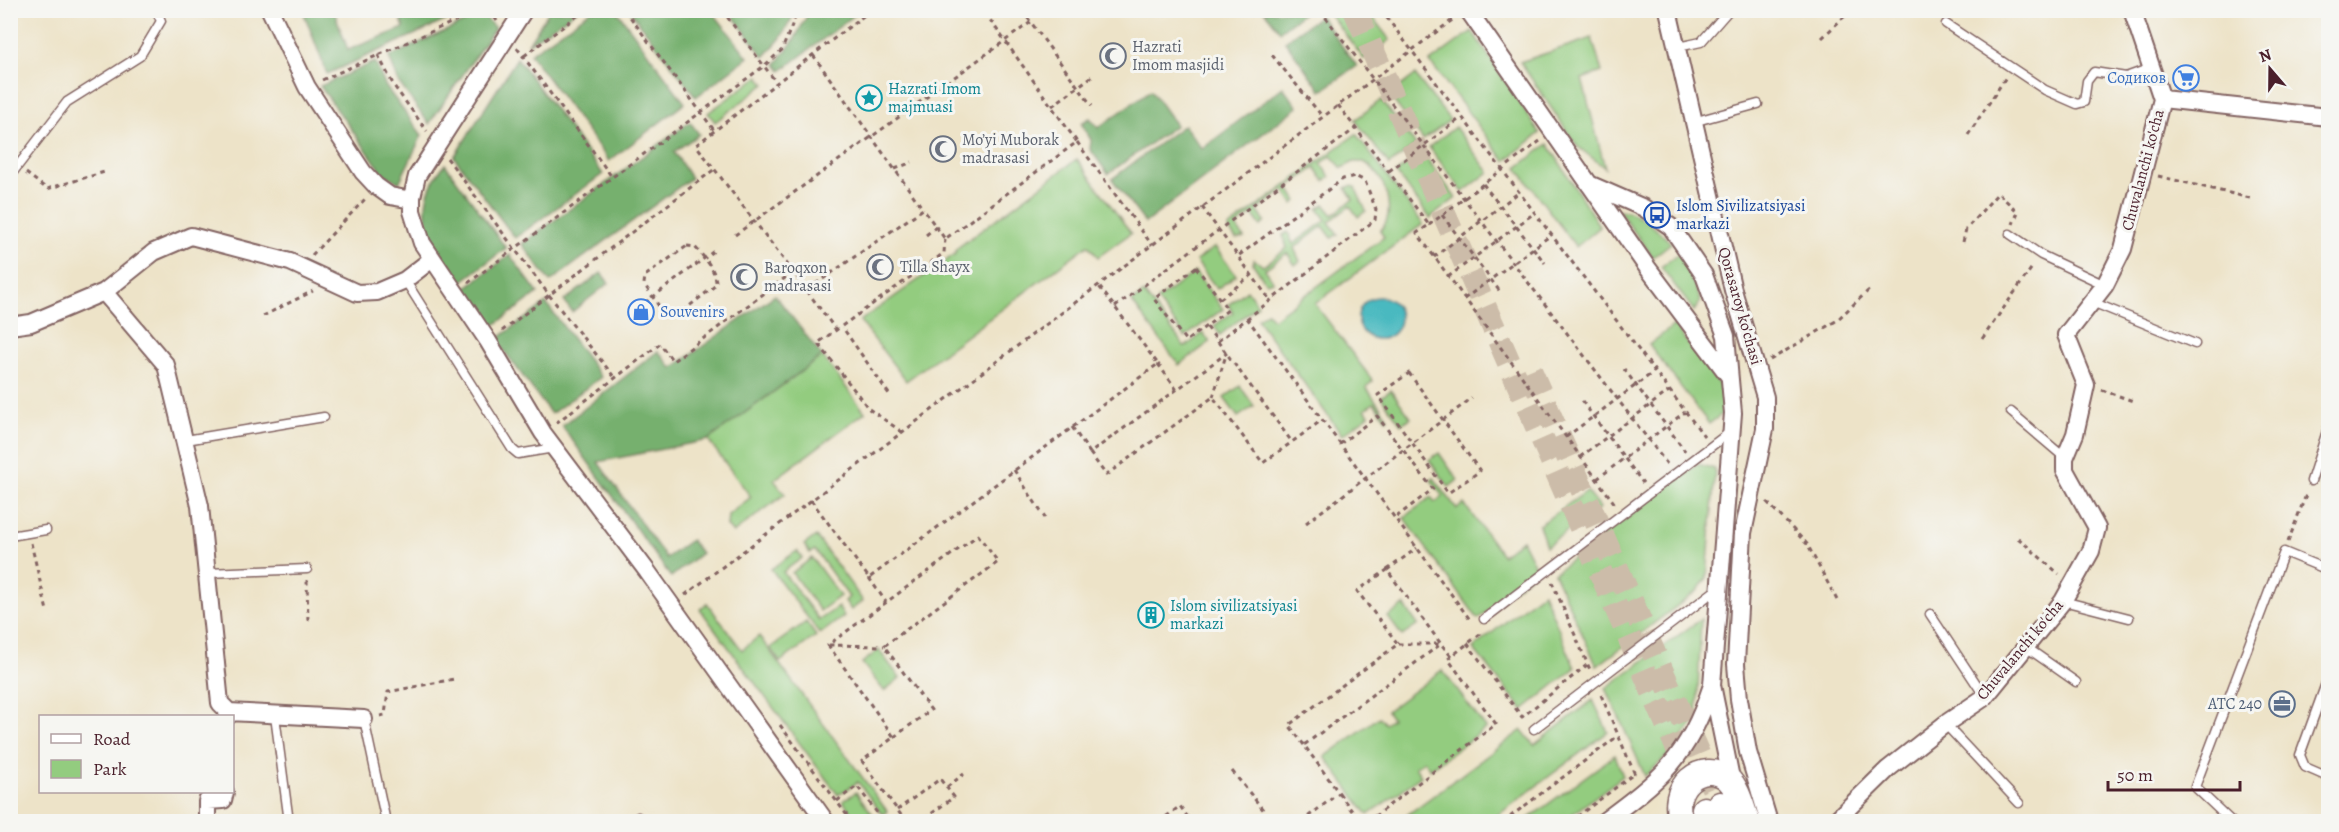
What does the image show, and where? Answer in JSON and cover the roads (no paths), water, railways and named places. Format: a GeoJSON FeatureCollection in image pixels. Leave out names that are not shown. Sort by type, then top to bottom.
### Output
{"type":"FeatureCollection","features":[{"type":"Feature","properties":{"kind":"main road"},"geometry":{"type":"LineString","coordinates":[[1682,822],[1676,804],[1685,784],[1701,774],[1709,773],[1722,775],[1731,783],[1748,822]]}},
{"type":"Feature","properties":{"kind":"street"},"geometry":{"type":"LineString","coordinates":[[270,10],[307,87],[373,183],[390,196],[412,200]]}},
{"type":"Feature","properties":{"kind":"street"},"geometry":{"type":"LineString","coordinates":[[524,10],[417,176],[412,200],[417,231],[454,293],[489,341],[543,433],[671,605],[826,822]]}},
{"type":"Feature","properties":{"kind":"street","name":"Qorasaroy ko'chasi"},"geometry":{"type":"LineString","coordinates":[[1668,10],[1733,290],[1758,367],[1765,397],[1765,429],[1743,532],[1739,569],[1736,664],[1748,752],[1769,822]]}},
{"type":"Feature","properties":{"kind":"street"},"geometry":{"type":"LineString","coordinates":[[2132,10],[2162,99],[2328,117]]}},
{"type":"Feature","properties":{"kind":"street"},"geometry":{"type":"LineString","coordinates":[[1462,14],[1553,132],[1730,376]]}},
{"type":"Feature","properties":{"kind":"street","name":"Chuvalanchi ko'cha"},"geometry":{"type":"LineString","coordinates":[[1834,822],[1888,769],[1984,697],[2063,601],[2091,551],[2097,528],[2065,470],[2065,458],[2075,434],[2086,385],[2066,335],[2105,285],[2123,249],[2141,172],[2162,99]]}},
{"type":"Feature","properties":{"kind":"street"},"geometry":{"type":"LineString","coordinates":[[1589,184],[1657,215],[1682,240],[1704,275],[1726,336],[1733,413],[1717,589],[1712,685],[1731,783]]}},
{"type":"Feature","properties":{"kind":"street"},"geometry":{"type":"LineString","coordinates":[[10,326],[31,323],[104,292],[154,252],[190,236],[300,267],[357,293],[376,292],[405,280],[432,259]]}},
{"type":"Feature","properties":{"kind":"street"},"geometry":{"type":"LineString","coordinates":[[104,292],[166,365],[186,440],[200,506],[220,703],[228,714],[364,719]]}},
{"type":"Feature","properties":{"kind":"street"},"geometry":{"type":"LineString","coordinates":[[1603,822],[1643,792],[1675,761],[1694,733],[1712,685]]}},
{"type":"Feature","properties":{"kind":"street"},"geometry":{"type":"LineString","coordinates":[[207,822],[207,801],[223,800],[225,793]]}},
{"type":"Feature","properties":{"kind":"lane"},"geometry":{"type":"LineString","coordinates":[[10,176],[67,102],[141,56],[160,21],[156,10]]}},
{"type":"Feature","properties":{"kind":"lane"},"geometry":{"type":"LineString","coordinates":[[1678,47],[1701,42],[1729,10]]}},
{"type":"Feature","properties":{"kind":"lane"},"geometry":{"type":"LineString","coordinates":[[1946,24],[2045,90],[2081,104],[2084,102],[2087,81],[2094,72],[2126,77],[2151,68]]}},
{"type":"Feature","properties":{"kind":"lane"},"geometry":{"type":"LineString","coordinates":[[1694,122],[1758,104]]}},
{"type":"Feature","properties":{"kind":"lane"},"geometry":{"type":"LineString","coordinates":[[2010,234],[2041,255],[2105,285]]}},
{"type":"Feature","properties":{"kind":"lane"},"geometry":{"type":"LineString","coordinates":[[405,280],[512,449],[518,454],[529,454],[554,448]]}},
{"type":"Feature","properties":{"kind":"lane"},"geometry":{"type":"LineString","coordinates":[[2092,302],[2195,344]]}},
{"type":"Feature","properties":{"kind":"lane"},"geometry":{"type":"LineString","coordinates":[[2011,412],[2065,458]]}},
{"type":"Feature","properties":{"kind":"lane"},"geometry":{"type":"LineString","coordinates":[[186,440],[324,417]]}},
{"type":"Feature","properties":{"kind":"lane"},"geometry":{"type":"LineString","coordinates":[[2311,481],[2325,453],[2328,428]]}},
{"type":"Feature","properties":{"kind":"lane"},"geometry":{"type":"LineString","coordinates":[[1484,619],[1731,432]]}},
{"type":"Feature","properties":{"kind":"lane"},"geometry":{"type":"LineString","coordinates":[[10,536],[46,530]]}},
{"type":"Feature","properties":{"kind":"lane"},"geometry":{"type":"LineString","coordinates":[[2232,822],[2195,787],[2284,552],[2328,570]]}},
{"type":"Feature","properties":{"kind":"lane"},"geometry":{"type":"LineString","coordinates":[[208,573],[307,569]]}},
{"type":"Feature","properties":{"kind":"lane"},"geometry":{"type":"LineString","coordinates":[[1534,729],[1717,589]]}},
{"type":"Feature","properties":{"kind":"lane"},"geometry":{"type":"LineString","coordinates":[[2063,601],[2129,618]]}},
{"type":"Feature","properties":{"kind":"lane"},"geometry":{"type":"LineString","coordinates":[[1930,614],[1984,697]]}},
{"type":"Feature","properties":{"kind":"lane"},"geometry":{"type":"LineString","coordinates":[[2026,647],[2076,682]]}},
{"type":"Feature","properties":{"kind":"lane"},"geometry":{"type":"LineString","coordinates":[[2328,678],[2300,755],[2305,767],[2328,777]]}},
{"type":"Feature","properties":{"kind":"lane"},"geometry":{"type":"LineString","coordinates":[[275,716],[289,822]]}},
{"type":"Feature","properties":{"kind":"lane"},"geometry":{"type":"LineString","coordinates":[[364,719],[386,822]]}},
{"type":"Feature","properties":{"kind":"lane"},"geometry":{"type":"LineString","coordinates":[[1945,724],[2019,803]]}},
{"type":"Feature","properties":{"kind":"water"},"geometry":{"type":"Polygon","coordinates":[[[1379,297],[1394,303],[1400,318],[1394,333],[1379,339],[1364,333],[1358,318],[1364,303],[1379,297]]]}},
{"type":"Feature","properties":{"kind":"tunnel"},"geometry":{"type":"LineString","coordinates":[[1355,10],[1704,809]]}},
{"type":"Feature","properties":{"kind":"tunnel"},"geometry":{"type":"LineString","coordinates":[[1530,370],[1720,804]]}},
{"type":"Feature","properties":{"kind":"place","name":"Hazrati Imom masjidi"},"geometry":{"type":"Point","coordinates":[1113,56]}},
{"type":"Feature","properties":{"kind":"place","name":"Содиков"},"geometry":{"type":"Point","coordinates":[2186,78]}},
{"type":"Feature","properties":{"kind":"place","name":"Hazrati Imom majmuasi"},"geometry":{"type":"Point","coordinates":[869,98]}},
{"type":"Feature","properties":{"kind":"place","name":"Mo’yi Muborak madrasasi"},"geometry":{"type":"Point","coordinates":[943,149]}},
{"type":"Feature","properties":{"kind":"place","name":"Islom Sivilizatsiyasi markazi"},"geometry":{"type":"Point","coordinates":[1657,215]}},
{"type":"Feature","properties":{"kind":"place","name":"Tilla Shayx"},"geometry":{"type":"Point","coordinates":[880,267]}},
{"type":"Feature","properties":{"kind":"place","name":"Baroqxon madrasasi"},"geometry":{"type":"Point","coordinates":[744,277]}},
{"type":"Feature","properties":{"kind":"place","name":"Souvenirs"},"geometry":{"type":"Point","coordinates":[641,312]}},
{"type":"Feature","properties":{"kind":"place","name":"Islom sivilizatsiyasi markazi"},"geometry":{"type":"Point","coordinates":[1151,615]}},
{"type":"Feature","properties":{"kind":"place","name":"АТС 240"},"geometry":{"type":"Point","coordinates":[2282,704]}}]}
